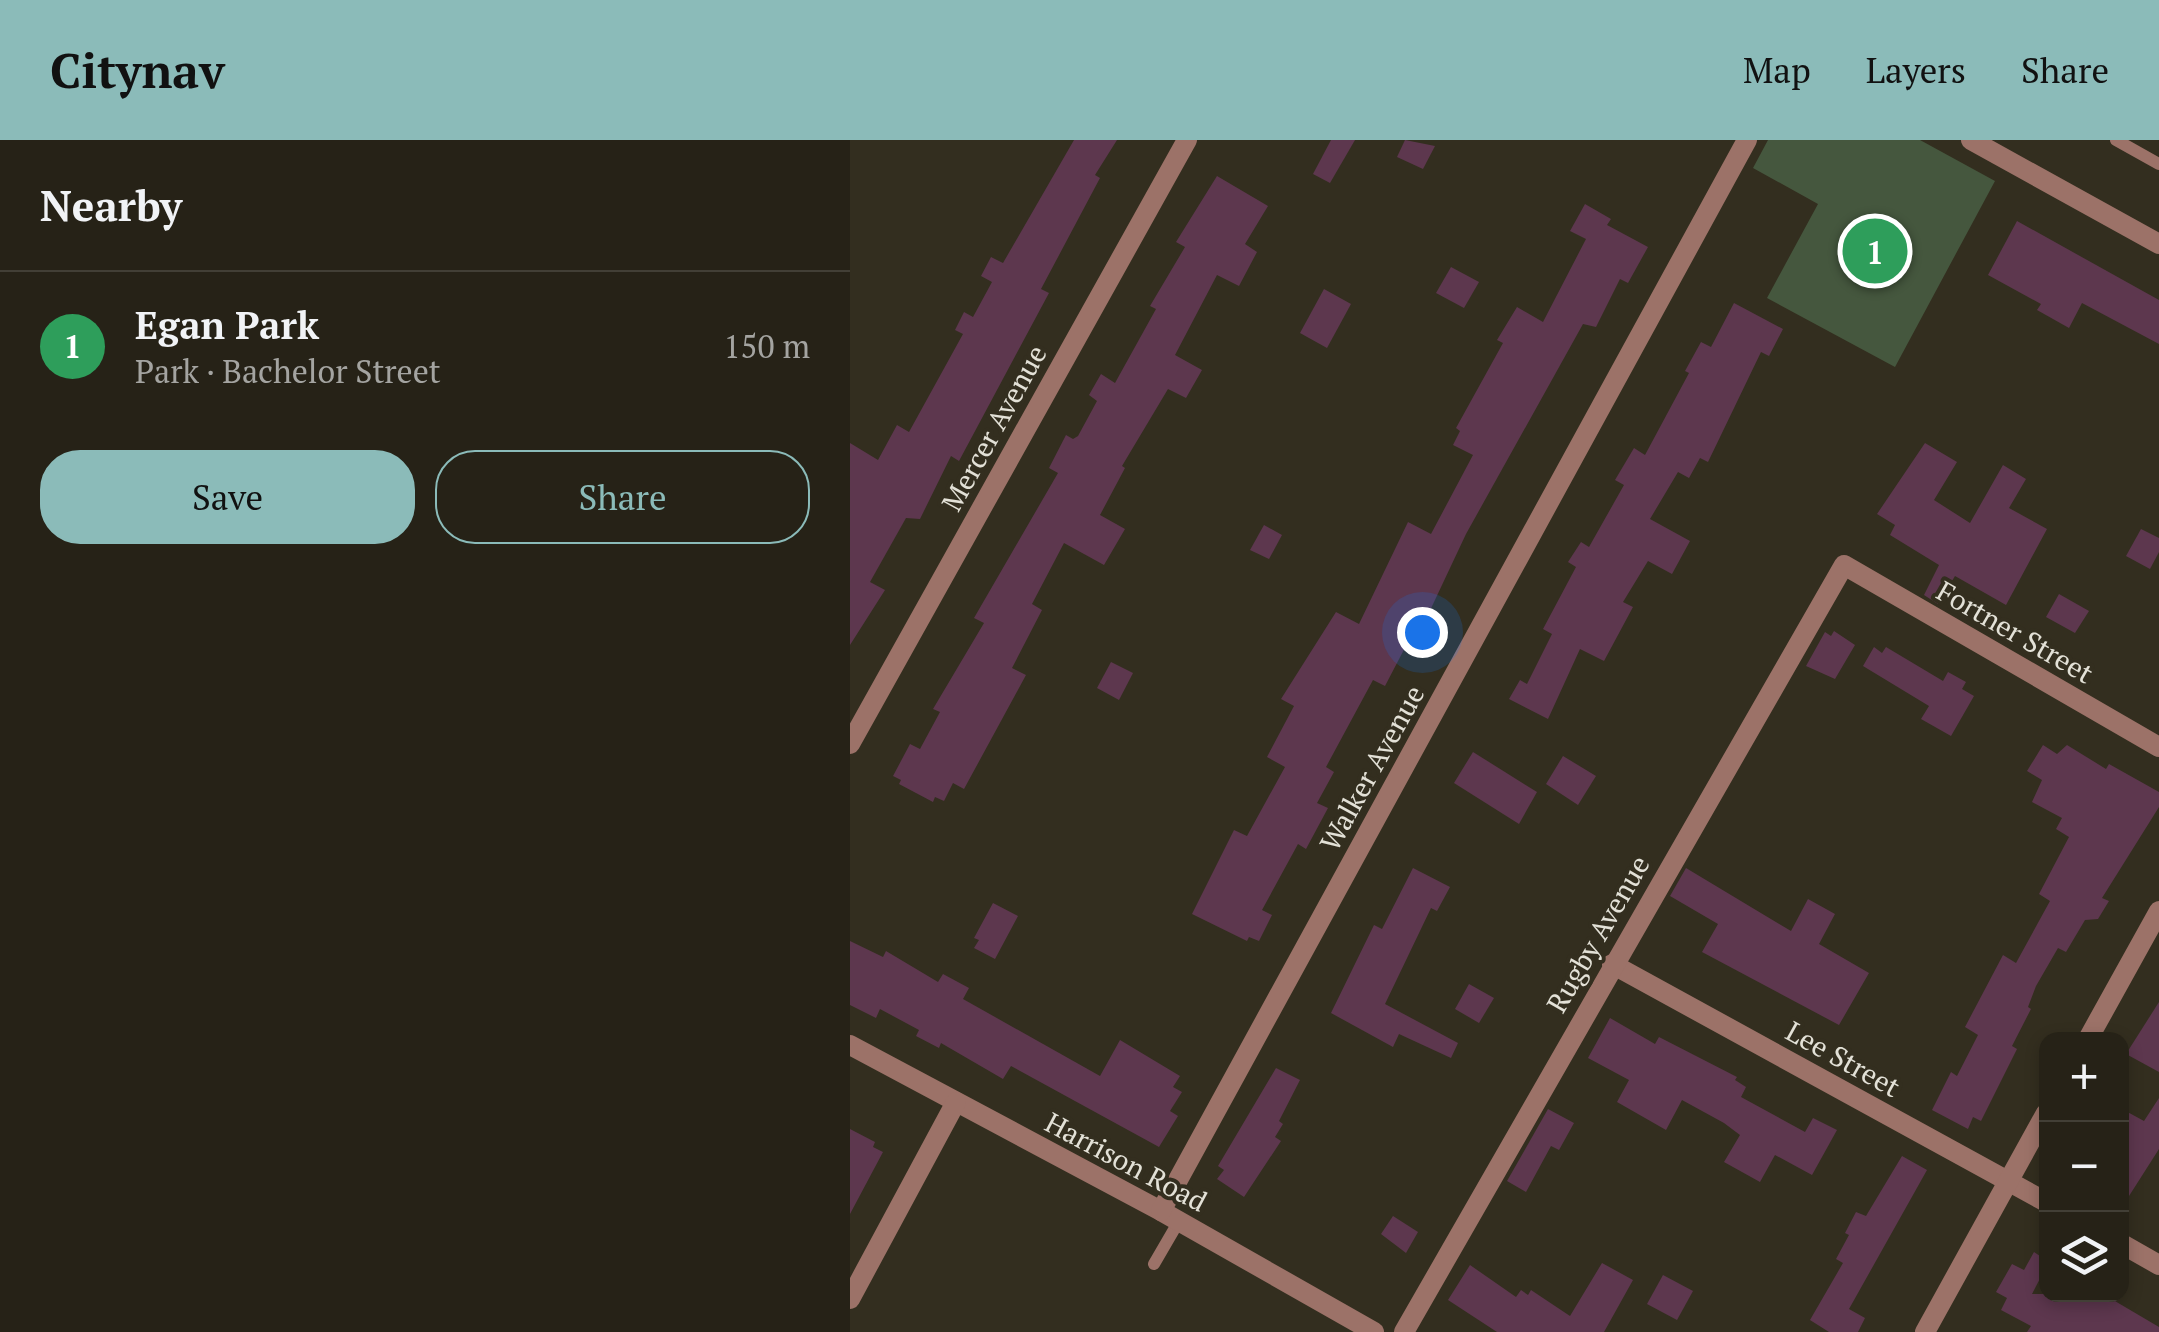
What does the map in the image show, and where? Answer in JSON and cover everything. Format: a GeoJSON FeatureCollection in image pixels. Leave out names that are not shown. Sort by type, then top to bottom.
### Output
{"type":"FeatureCollection","features":[{"type":"Feature","properties":{"kind":"street","name":"Mercer Avenue"},"geometry":{"type":"LineString","coordinates":[[850,744],[1187,140]]}},
{"type":"Feature","properties":{"kind":"street","name":"Walker Avenue"},"geometry":{"type":"LineString","coordinates":[[1170,1216],[1747,140]]}},
{"type":"Feature","properties":{"kind":"street"},"geometry":{"type":"LineString","coordinates":[[1972,140],[2159,244]]}},
{"type":"Feature","properties":{"kind":"street","name":"Fortner Street"},"geometry":{"type":"LineString","coordinates":[[1844,565],[2159,747]]}},
{"type":"Feature","properties":{"kind":"street","name":"Rugby Avenue"},"geometry":{"type":"LineString","coordinates":[[1404,1332],[1844,565]]}},
{"type":"Feature","properties":{"kind":"street"},"geometry":{"type":"LineString","coordinates":[[2092,1032],[2159,911]]}},
{"type":"Feature","properties":{"kind":"street","name":"Lee Street"},"geometry":{"type":"LineString","coordinates":[[1612,964],[2039,1198]]}},
{"type":"Feature","properties":{"kind":"street","name":"Harrison Road"},"geometry":{"type":"LineString","coordinates":[[850,1046],[1170,1216],[1374,1332]]}},
{"type":"Feature","properties":{"kind":"street"},"geometry":{"type":"LineString","coordinates":[[850,1299],[956,1102]]}},
{"type":"Feature","properties":{"kind":"street"},"geometry":{"type":"LineString","coordinates":[[1925,1332],[2041,1122]]}},
{"type":"Feature","properties":{"kind":"street"},"geometry":{"type":"LineString","coordinates":[[2129,1248],[2159,1265]]}},
{"type":"Feature","properties":{"kind":"lane"},"geometry":{"type":"LineString","coordinates":[[2116,140],[2159,164]]}},
{"type":"Feature","properties":{"kind":"lane"},"geometry":{"type":"LineString","coordinates":[[1154,1264],[1170,1216]]}},
{"type":"Feature","properties":{"kind":"green space"},"geometry":{"type":"Polygon","coordinates":[[[1768,140],[1920,140],[1995,181],[1895,367],[1767,298],[1818,204],[1753,168],[1768,140]]]}},
{"type":"Feature","properties":{"kind":"building"},"geometry":{"type":"Polygon","coordinates":[[[1074,140],[1117,140],[1095,175],[1100,178],[1041,289],[1049,293],[959,461],[951,456],[920,519],[906,518],[870,582],[885,590],[850,645],[850,443],[878,460],[897,425],[909,432],[963,334],[955,330],[964,312],[973,317],[992,282],[981,276],[991,257],[1003,263],[1074,140]]]}},
{"type":"Feature","properties":{"kind":"building"},"geometry":{"type":"Polygon","coordinates":[[[1331,140],[1355,140],[1330,183],[1313,174],[1331,140]]]}},
{"type":"Feature","properties":{"kind":"building"},"geometry":{"type":"Polygon","coordinates":[[[1405,140],[1435,146],[1423,169],[1397,157],[1405,140]]]}},
{"type":"Feature","properties":{"kind":"building"},"geometry":{"type":"Polygon","coordinates":[[[1217,176],[1268,206],[1245,244],[1257,252],[1239,286],[1217,275],[1175,355],[1202,370],[1186,398],[1168,389],[1122,466],[1125,468],[1100,515],[1125,529],[1104,565],[1064,543],[1032,604],[1042,610],[1012,668],[1026,675],[964,789],[953,783],[944,801],[935,797],[933,802],[899,784],[901,780],[893,776],[910,744],[920,749],[940,712],[933,709],[984,623],[974,618],[1058,473],[1049,468],[1066,435],[1073,439],[1078,436],[1097,401],[1089,395],[1101,374],[1115,383],[1156,309],[1150,306],[1185,247],[1176,242],[1217,176]]]}},
{"type":"Feature","properties":{"kind":"building"},"geometry":{"type":"Polygon","coordinates":[[[1585,204],[1611,219],[1607,225],[1648,247],[1628,283],[1620,279],[1596,327],[1583,324],[1466,534],[1426,619],[1421,617],[1385,686],[1373,680],[1326,767],[1334,772],[1317,803],[1328,808],[1306,849],[1298,844],[1262,910],[1272,915],[1259,941],[1249,937],[1247,941],[1192,914],[1234,830],[1247,836],[1285,767],[1267,757],[1294,706],[1281,699],[1336,612],[1359,624],[1408,522],[1431,534],[1473,455],[1453,445],[1460,431],[1456,428],[1503,343],[1497,340],[1517,307],[1543,322],[1586,239],[1570,231],[1585,204]]]}},
{"type":"Feature","properties":{"kind":"building"},"geometry":{"type":"Polygon","coordinates":[[[2017,221],[2159,300],[2159,344],[2082,303],[2069,328],[2037,310],[2041,304],[1988,275],[2017,221]]]}},
{"type":"Feature","properties":{"kind":"building"},"geometry":{"type":"Polygon","coordinates":[[[1451,267],[1479,282],[1464,308],[1436,293],[1451,267]]]}},
{"type":"Feature","properties":{"kind":"building"},"geometry":{"type":"Polygon","coordinates":[[[1324,289],[1351,304],[1327,348],[1300,333],[1324,289]]]}},
{"type":"Feature","properties":{"kind":"building"},"geometry":{"type":"Polygon","coordinates":[[[1734,303],[1783,329],[1769,356],[1761,352],[1708,462],[1700,458],[1689,478],[1678,472],[1650,519],[1690,541],[1672,574],[1648,561],[1623,602],[1633,607],[1604,661],[1580,649],[1548,719],[1509,699],[1520,680],[1527,684],[1552,634],[1543,629],[1576,567],[1568,562],[1581,542],[1589,547],[1624,485],[1615,480],[1634,448],[1645,455],[1689,373],[1685,371],[1701,342],[1711,347],[1734,303]]]}},
{"type":"Feature","properties":{"kind":"building"},"geometry":{"type":"Polygon","coordinates":[[[1925,443],[1957,462],[1934,500],[1970,523],[2003,465],[2026,479],[2009,508],[2047,529],[2006,605],[1955,576],[1938,604],[1924,595],[1939,565],[1890,535],[1895,525],[1877,514],[1925,443]]]}},
{"type":"Feature","properties":{"kind":"building"},"geometry":{"type":"Polygon","coordinates":[[[1264,525],[1282,535],[1269,559],[1250,550],[1264,525]]]}},
{"type":"Feature","properties":{"kind":"building"},"geometry":{"type":"Polygon","coordinates":[[[2141,529],[2159,538],[2159,552],[2150,569],[2126,556],[2141,529]]]}},
{"type":"Feature","properties":{"kind":"building"},"geometry":{"type":"Polygon","coordinates":[[[2059,594],[2089,611],[2075,633],[2046,617],[2059,594]]]}},
{"type":"Feature","properties":{"kind":"building"},"geometry":{"type":"Polygon","coordinates":[[[1834,631],[1855,645],[1835,679],[1806,666],[1825,632],[1831,636],[1834,631]]]}},
{"type":"Feature","properties":{"kind":"building"},"geometry":{"type":"Polygon","coordinates":[[[1874,647],[1882,653],[1886,647],[1943,681],[1948,672],[1966,682],[1962,689],[1974,696],[1951,736],[1921,719],[1929,706],[1863,666],[1874,647]]]}},
{"type":"Feature","properties":{"kind":"building"},"geometry":{"type":"Polygon","coordinates":[[[1111,662],[1133,673],[1119,700],[1097,688],[1111,662]]]}},
{"type":"Feature","properties":{"kind":"building"},"geometry":{"type":"Polygon","coordinates":[[[2043,745],[2057,754],[2067,745],[2106,769],[2109,764],[2159,792],[2159,807],[2102,898],[2109,901],[2098,919],[2085,920],[2066,952],[2058,948],[2036,986],[2028,1007],[2031,1009],[2012,1046],[2017,1049],[1981,1121],[1973,1117],[1968,1129],[1932,1110],[1951,1072],[1957,1076],[1978,1035],[1965,1027],[2003,955],[2016,963],[2050,901],[2039,894],[2069,837],[2056,829],[2062,818],[2032,802],[2042,780],[2027,771],[2043,745]]]}},
{"type":"Feature","properties":{"kind":"building"},"geometry":{"type":"Polygon","coordinates":[[[1473,752],[1537,792],[1519,824],[1454,783],[1473,752]]]}},
{"type":"Feature","properties":{"kind":"building"},"geometry":{"type":"Polygon","coordinates":[[[1563,756],[1596,776],[1578,805],[1546,784],[1563,756]]]}},
{"type":"Feature","properties":{"kind":"building"},"geometry":{"type":"Polygon","coordinates":[[[1413,868],[1450,887],[1437,911],[1431,908],[1385,1004],[1458,1043],[1451,1058],[1399,1034],[1393,1047],[1331,1013],[1374,925],[1382,929],[1413,868]]]}},
{"type":"Feature","properties":{"kind":"building"},"geometry":{"type":"Polygon","coordinates":[[[1686,868],[1791,931],[1808,899],[1835,914],[1819,944],[1869,973],[1839,1025],[1702,952],[1718,924],[1670,896],[1686,868]]]}},
{"type":"Feature","properties":{"kind":"building"},"geometry":{"type":"Polygon","coordinates":[[[993,903],[1018,916],[995,959],[974,948],[979,940],[974,938],[993,903]]]}},
{"type":"Feature","properties":{"kind":"building"},"geometry":{"type":"Polygon","coordinates":[[[850,941],[883,957],[886,951],[938,982],[943,974],[969,988],[963,999],[1100,1076],[1120,1040],[1180,1076],[1173,1087],[1182,1092],[1170,1111],[1178,1116],[1159,1147],[1011,1066],[1003,1079],[941,1043],[939,1048],[916,1036],[919,1030],[880,1009],[876,1018],[850,1005],[850,941]]]}},
{"type":"Feature","properties":{"kind":"building"},"geometry":{"type":"Polygon","coordinates":[[[1469,984],[1494,998],[1479,1023],[1455,1009],[1469,984]]]}},
{"type":"Feature","properties":{"kind":"building"},"geometry":{"type":"Polygon","coordinates":[[[2159,1002],[2159,1072],[2129,1056],[2129,1049],[2159,1002]]]}},
{"type":"Feature","properties":{"kind":"building"},"geometry":{"type":"Polygon","coordinates":[[[1610,1018],[1655,1044],[1659,1037],[1737,1077],[1735,1080],[1746,1087],[1741,1097],[1805,1132],[1813,1118],[1837,1130],[1812,1175],[1775,1155],[1760,1182],[1724,1162],[1740,1135],[1724,1123],[1682,1100],[1666,1130],[1617,1102],[1629,1080],[1588,1058],[1610,1018]]]}},
{"type":"Feature","properties":{"kind":"building"},"geometry":{"type":"Polygon","coordinates":[[[1276,1068],[1300,1080],[1279,1121],[1283,1124],[1275,1137],[1281,1141],[1244,1197],[1217,1179],[1224,1170],[1218,1166],[1276,1068]]]}},
{"type":"Feature","properties":{"kind":"building"},"geometry":{"type":"Polygon","coordinates":[[[2159,1098],[2159,1149],[2129,1196],[2129,1113],[2144,1121],[2159,1098]]]}},
{"type":"Feature","properties":{"kind":"building"},"geometry":{"type":"Polygon","coordinates":[[[1548,1109],[1574,1123],[1559,1150],[1551,1146],[1526,1192],[1507,1181],[1548,1109]]]}},
{"type":"Feature","properties":{"kind":"building"},"geometry":{"type":"Polygon","coordinates":[[[850,1129],[875,1142],[873,1147],[883,1152],[850,1214],[850,1129]]]}},
{"type":"Feature","properties":{"kind":"building"},"geometry":{"type":"Polygon","coordinates":[[[1902,1156],[1927,1170],[1849,1309],[1865,1318],[1858,1332],[1829,1332],[1810,1320],[1843,1263],[1836,1259],[1849,1235],[1845,1233],[1856,1212],[1866,1216],[1902,1156]]]}},
{"type":"Feature","properties":{"kind":"building"},"geometry":{"type":"Polygon","coordinates":[[[1393,1216],[1418,1232],[1406,1253],[1381,1234],[1393,1216]]]}},
{"type":"Feature","properties":{"kind":"building"},"geometry":{"type":"Polygon","coordinates":[[[2034,1252],[2039,1255],[2039,1280],[2032,1294],[2039,1294],[2039,1302],[2117,1302],[2159,1327],[2159,1332],[2027,1332],[2031,1326],[2001,1310],[2007,1298],[1996,1292],[2012,1264],[2024,1270],[2034,1252]]]}},
{"type":"Feature","properties":{"kind":"building"},"geometry":{"type":"Polygon","coordinates":[[[1602,1263],[1633,1280],[1604,1332],[1497,1332],[1448,1300],[1470,1265],[1516,1297],[1521,1290],[1528,1295],[1531,1290],[1570,1316],[1602,1263]]]}},
{"type":"Feature","properties":{"kind":"building"},"geometry":{"type":"Polygon","coordinates":[[[1663,1275],[1693,1291],[1677,1320],[1647,1304],[1663,1275]]]}},
{"type":"Feature","properties":{"kind":"place","name":"Egan Park"},"geometry":{"type":"Point","coordinates":[1875,251]}}]}
